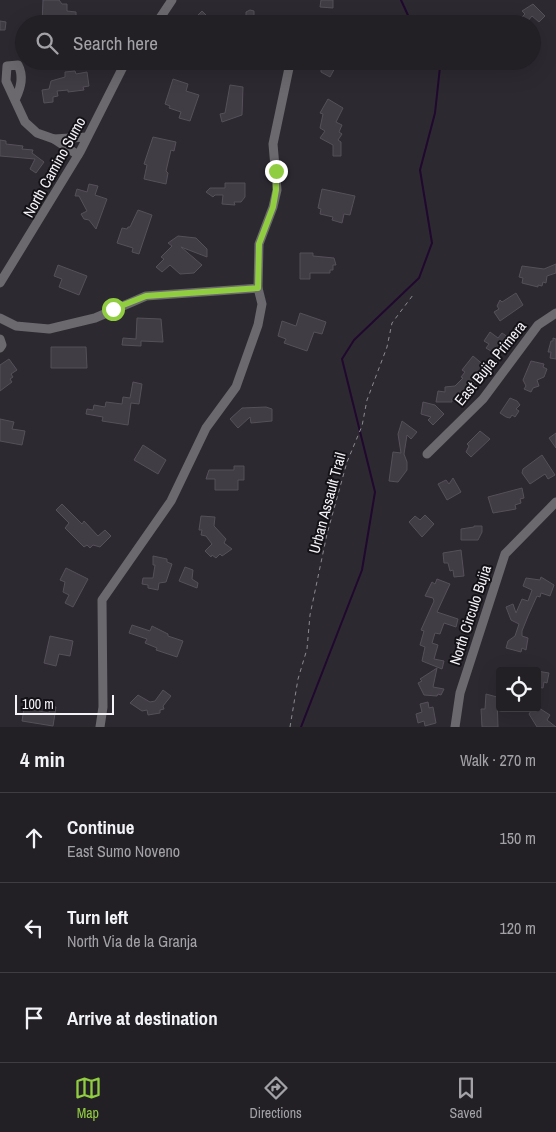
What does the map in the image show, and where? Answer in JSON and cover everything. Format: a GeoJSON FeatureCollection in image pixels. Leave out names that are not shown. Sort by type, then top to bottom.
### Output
{"type":"FeatureCollection","features":[{"type":"Feature","properties":{"kind":"street"},"geometry":{"type":"LineString","coordinates":[[162,15],[172,0]]}},
{"type":"Feature","properties":{"kind":"street","name":"North Camino Sumo"},"geometry":{"type":"LineString","coordinates":[[0,283],[78,155],[121,70]]}},
{"type":"Feature","properties":{"kind":"street"},"geometry":{"type":"LineString","coordinates":[[100,727],[103,707],[102,600],[171,501],[206,428],[236,387],[258,325],[262,304],[258,288],[259,244],[273,207],[276,190],[272,144],[289,70]]}},
{"type":"Feature","properties":{"kind":"street"},"geometry":{"type":"LineString","coordinates":[[16,98],[25,122],[37,133],[54,139],[78,155]]}},
{"type":"Feature","properties":{"kind":"street"},"geometry":{"type":"LineString","coordinates":[[54,139],[87,137]]}},
{"type":"Feature","properties":{"kind":"street"},"geometry":{"type":"LineString","coordinates":[[0,318],[16,326],[49,329],[95,318],[146,296],[258,288]]}},
{"type":"Feature","properties":{"kind":"street","name":"East Bujia Primera"},"geometry":{"type":"LineString","coordinates":[[427,454],[483,399],[538,325],[556,314]]}},
{"type":"Feature","properties":{"kind":"street"},"geometry":{"type":"LineString","coordinates":[[0,339],[2,345],[0,348]]}},
{"type":"Feature","properties":{"kind":"street","name":"North Circulo Bujia"},"geometry":{"type":"LineString","coordinates":[[455,727],[460,693],[505,554],[556,502]]}},
{"type":"Feature","properties":{"kind":"path","name":"Urban Assault Trail"},"geometry":{"type":"LineString","coordinates":[[290,727],[298,679],[307,649],[310,615],[326,534],[347,462],[362,426],[367,400],[387,347],[392,323],[413,295]]}},
{"type":"Feature","properties":{"kind":"building"},"geometry":{"type":"Polygon","coordinates":[[[43,0],[59,0],[62,4],[67,4],[67,11],[76,12],[76,15],[42,15],[43,0]]]}},
{"type":"Feature","properties":{"kind":"building"},"geometry":{"type":"Polygon","coordinates":[[[321,0],[333,0],[333,8],[320,7],[321,0]]]}},
{"type":"Feature","properties":{"kind":"building"},"geometry":{"type":"Polygon","coordinates":[[[533,4],[545,16],[541,20],[541,15],[524,15],[522,11],[533,4]]]}},
{"type":"Feature","properties":{"kind":"building"},"geometry":{"type":"Polygon","coordinates":[[[202,11],[206,15],[198,15],[202,11]]]}},
{"type":"Feature","properties":{"kind":"building"},"geometry":{"type":"Polygon","coordinates":[[[254,11],[254,15],[246,15],[246,12],[254,11]]]}},
{"type":"Feature","properties":{"kind":"building"},"geometry":{"type":"Polygon","coordinates":[[[0,21],[6,22],[5,30],[0,30],[0,21]]]}},
{"type":"Feature","properties":{"kind":"building"},"geometry":{"type":"Polygon","coordinates":[[[321,70],[334,70],[330,77],[321,72],[321,70]]]}},
{"type":"Feature","properties":{"kind":"building"},"geometry":{"type":"Polygon","coordinates":[[[75,71],[76,74],[87,72],[89,86],[83,87],[84,90],[57,91],[58,96],[53,97],[53,102],[44,103],[42,90],[49,89],[51,81],[65,77],[65,72],[75,71]]]}},
{"type":"Feature","properties":{"kind":"building"},"geometry":{"type":"Polygon","coordinates":[[[173,79],[188,84],[186,91],[199,95],[190,121],[179,118],[181,112],[169,108],[170,106],[165,104],[173,79]]]}},
{"type":"Feature","properties":{"kind":"building"},"geometry":{"type":"Polygon","coordinates":[[[230,85],[243,87],[242,115],[222,122],[220,114],[225,113],[230,85]]]}},
{"type":"Feature","properties":{"kind":"building"},"geometry":{"type":"Polygon","coordinates":[[[328,99],[343,108],[336,122],[342,125],[339,132],[342,134],[338,140],[341,142],[341,156],[333,156],[333,145],[320,138],[325,131],[320,128],[323,114],[320,113],[328,99]]]}},
{"type":"Feature","properties":{"kind":"building"},"geometry":{"type":"Polygon","coordinates":[[[153,137],[176,142],[174,151],[171,150],[166,171],[168,173],[166,184],[144,179],[147,165],[144,164],[153,137]]]}},
{"type":"Feature","properties":{"kind":"building"},"geometry":{"type":"Polygon","coordinates":[[[0,140],[6,141],[6,144],[23,146],[22,149],[33,150],[32,153],[44,162],[36,173],[30,169],[35,159],[0,156],[0,140]]]}},
{"type":"Feature","properties":{"kind":"building"},"geometry":{"type":"Polygon","coordinates":[[[225,183],[245,183],[245,197],[241,202],[234,202],[235,205],[222,204],[223,195],[215,195],[213,197],[206,192],[210,188],[225,188],[225,183]]]}},
{"type":"Feature","properties":{"kind":"building"},"geometry":{"type":"Polygon","coordinates":[[[89,184],[98,186],[95,195],[107,199],[96,229],[89,220],[84,219],[81,214],[87,211],[79,196],[75,196],[77,189],[87,192],[89,184]]]}},
{"type":"Feature","properties":{"kind":"building"},"geometry":{"type":"Polygon","coordinates":[[[322,189],[355,196],[350,215],[344,214],[342,223],[332,220],[333,217],[320,214],[321,209],[318,208],[322,189]]]}},
{"type":"Feature","properties":{"kind":"building"},"geometry":{"type":"Polygon","coordinates":[[[138,210],[152,215],[139,254],[132,252],[133,248],[117,243],[122,228],[127,229],[130,227],[138,210]]]}},
{"type":"Feature","properties":{"kind":"building"},"geometry":{"type":"Polygon","coordinates":[[[178,236],[196,238],[207,249],[207,257],[181,247],[202,265],[194,273],[180,274],[170,265],[162,272],[156,267],[164,259],[161,257],[172,246],[168,243],[178,236]]]}},
{"type":"Feature","properties":{"kind":"building"},"geometry":{"type":"Polygon","coordinates":[[[300,253],[313,253],[313,256],[334,258],[336,265],[333,265],[333,270],[330,270],[330,273],[310,273],[310,279],[300,279],[300,253]]]}},
{"type":"Feature","properties":{"kind":"building"},"geometry":{"type":"Polygon","coordinates":[[[556,264],[556,273],[547,276],[546,283],[543,282],[542,286],[538,285],[538,287],[522,283],[523,278],[519,277],[522,266],[544,269],[556,264]]]}},
{"type":"Feature","properties":{"kind":"building"},"geometry":{"type":"Polygon","coordinates":[[[58,265],[87,276],[79,295],[59,287],[62,279],[54,276],[58,265]]]}},
{"type":"Feature","properties":{"kind":"building"},"geometry":{"type":"Polygon","coordinates":[[[516,293],[523,305],[500,321],[494,312],[499,309],[497,306],[500,300],[502,302],[516,293]]]}},
{"type":"Feature","properties":{"kind":"building"},"geometry":{"type":"Polygon","coordinates":[[[300,313],[326,322],[322,334],[314,332],[307,351],[284,343],[286,339],[278,336],[282,321],[296,326],[300,313]]]}},
{"type":"Feature","properties":{"kind":"building"},"geometry":{"type":"Polygon","coordinates":[[[137,318],[161,319],[163,342],[141,341],[141,346],[122,345],[123,338],[136,339],[137,318]]]}},
{"type":"Feature","properties":{"kind":"building"},"geometry":{"type":"Polygon","coordinates":[[[490,332],[498,338],[502,333],[508,337],[494,353],[486,348],[489,344],[484,341],[490,332]]]}},
{"type":"Feature","properties":{"kind":"building"},"geometry":{"type":"Polygon","coordinates":[[[553,338],[556,339],[556,359],[550,358],[551,352],[548,352],[553,338]]]}},
{"type":"Feature","properties":{"kind":"building"},"geometry":{"type":"Polygon","coordinates":[[[51,347],[86,347],[87,368],[51,368],[51,347]]]}},
{"type":"Feature","properties":{"kind":"building"},"geometry":{"type":"Polygon","coordinates":[[[473,356],[486,367],[467,389],[452,399],[452,402],[436,402],[438,391],[445,392],[445,387],[455,386],[463,378],[461,377],[465,372],[462,370],[473,356]]]}},
{"type":"Feature","properties":{"kind":"building"},"geometry":{"type":"Polygon","coordinates":[[[9,359],[17,370],[11,374],[13,377],[10,379],[12,382],[0,391],[0,365],[9,359]]]}},
{"type":"Feature","properties":{"kind":"building"},"geometry":{"type":"Polygon","coordinates":[[[531,361],[544,364],[543,367],[547,369],[544,377],[537,380],[539,386],[533,388],[531,392],[524,389],[526,386],[523,380],[531,361]]]}},
{"type":"Feature","properties":{"kind":"building"},"geometry":{"type":"Polygon","coordinates":[[[133,382],[142,384],[139,404],[131,403],[128,425],[102,421],[103,417],[86,414],[87,409],[93,410],[94,405],[105,407],[106,402],[122,404],[123,397],[130,398],[133,382]]]}},
{"type":"Feature","properties":{"kind":"building"},"geometry":{"type":"Polygon","coordinates":[[[510,398],[517,401],[520,405],[516,409],[519,411],[515,417],[512,415],[510,418],[500,413],[510,398]]]}},
{"type":"Feature","properties":{"kind":"building"},"geometry":{"type":"Polygon","coordinates":[[[423,402],[435,405],[444,414],[433,425],[428,420],[431,417],[421,414],[423,402]]]}},
{"type":"Feature","properties":{"kind":"building"},"geometry":{"type":"Polygon","coordinates":[[[266,407],[272,409],[272,421],[251,423],[250,417],[238,428],[230,419],[242,408],[266,407]]]}},
{"type":"Feature","properties":{"kind":"building"},"geometry":{"type":"Polygon","coordinates":[[[0,419],[14,422],[12,429],[25,431],[22,445],[0,441],[0,419]]]}},
{"type":"Feature","properties":{"kind":"building"},"geometry":{"type":"Polygon","coordinates":[[[402,421],[417,432],[411,439],[407,435],[404,454],[407,470],[398,482],[389,481],[393,452],[401,453],[398,434],[402,421]]]}},
{"type":"Feature","properties":{"kind":"building"},"geometry":{"type":"Polygon","coordinates":[[[480,431],[490,439],[471,457],[466,452],[469,446],[467,444],[480,431]]]}},
{"type":"Feature","properties":{"kind":"building"},"geometry":{"type":"Polygon","coordinates":[[[556,433],[556,448],[549,438],[556,433]]]}},
{"type":"Feature","properties":{"kind":"building"},"geometry":{"type":"Polygon","coordinates":[[[143,445],[166,460],[158,474],[134,460],[143,445]]]}},
{"type":"Feature","properties":{"kind":"building"},"geometry":{"type":"Polygon","coordinates":[[[542,455],[555,475],[548,479],[545,474],[530,484],[522,473],[523,469],[542,455]]]}},
{"type":"Feature","properties":{"kind":"building"},"geometry":{"type":"Polygon","coordinates":[[[234,466],[244,466],[244,480],[238,480],[238,490],[215,490],[215,479],[206,479],[209,470],[234,470],[234,466]]]}},
{"type":"Feature","properties":{"kind":"building"},"geometry":{"type":"Polygon","coordinates":[[[453,478],[461,492],[447,500],[438,484],[446,480],[449,484],[453,478]]]}},
{"type":"Feature","properties":{"kind":"building"},"geometry":{"type":"Polygon","coordinates":[[[522,488],[524,498],[520,499],[521,503],[515,505],[516,509],[493,513],[488,497],[522,488]]]}},
{"type":"Feature","properties":{"kind":"building"},"geometry":{"type":"Polygon","coordinates":[[[62,504],[82,524],[84,521],[98,536],[105,530],[111,536],[100,547],[93,545],[90,548],[87,545],[84,547],[65,528],[69,523],[56,510],[62,504]]]}},
{"type":"Feature","properties":{"kind":"building"},"geometry":{"type":"Polygon","coordinates":[[[425,515],[434,524],[422,537],[409,522],[415,516],[420,520],[425,515]]]}},
{"type":"Feature","properties":{"kind":"building"},"geometry":{"type":"Polygon","coordinates":[[[201,516],[215,517],[214,526],[226,539],[224,543],[232,549],[222,556],[220,554],[216,558],[212,555],[211,557],[205,551],[212,544],[206,536],[201,535],[202,530],[199,530],[201,516]]]}},
{"type":"Feature","properties":{"kind":"building"},"geometry":{"type":"Polygon","coordinates":[[[482,526],[482,532],[478,540],[461,540],[461,529],[482,526]]]}},
{"type":"Feature","properties":{"kind":"building"},"geometry":{"type":"Polygon","coordinates":[[[461,550],[464,576],[454,577],[453,570],[450,571],[448,563],[444,563],[443,553],[461,550]]]}},
{"type":"Feature","properties":{"kind":"building"},"geometry":{"type":"Polygon","coordinates":[[[153,556],[167,559],[167,562],[172,564],[166,582],[159,583],[158,590],[148,588],[148,585],[142,584],[143,578],[153,578],[155,565],[153,565],[153,556]]]}},
{"type":"Feature","properties":{"kind":"building"},"geometry":{"type":"Polygon","coordinates":[[[185,567],[193,570],[192,579],[198,583],[197,588],[179,581],[185,567]]]}},
{"type":"Feature","properties":{"kind":"building"},"geometry":{"type":"Polygon","coordinates":[[[66,568],[88,579],[73,607],[65,603],[69,595],[63,592],[65,582],[60,580],[66,568]]]}},
{"type":"Feature","properties":{"kind":"building"},"geometry":{"type":"Polygon","coordinates":[[[541,577],[554,585],[550,596],[541,593],[540,597],[537,596],[528,616],[522,631],[522,636],[528,638],[526,650],[522,648],[521,652],[506,648],[508,641],[515,636],[519,624],[511,620],[506,607],[513,604],[516,613],[522,599],[528,601],[532,590],[523,586],[526,578],[540,580],[541,577]]]}},
{"type":"Feature","properties":{"kind":"building"},"geometry":{"type":"Polygon","coordinates":[[[437,579],[450,584],[437,612],[458,619],[456,627],[444,623],[440,634],[435,633],[432,643],[438,645],[434,659],[444,661],[442,669],[422,661],[425,647],[420,645],[424,631],[421,630],[434,601],[433,598],[425,596],[432,582],[435,584],[437,579]]]}},
{"type":"Feature","properties":{"kind":"building"},"geometry":{"type":"Polygon","coordinates":[[[132,625],[150,631],[152,626],[168,634],[168,636],[183,641],[177,657],[156,650],[157,648],[145,643],[147,639],[129,633],[132,625]]]}},
{"type":"Feature","properties":{"kind":"building"},"geometry":{"type":"Polygon","coordinates":[[[50,636],[73,641],[70,656],[59,654],[56,666],[44,663],[50,636]]]}},
{"type":"Feature","properties":{"kind":"building"},"geometry":{"type":"Polygon","coordinates":[[[437,668],[433,687],[444,689],[441,695],[424,695],[418,683],[422,681],[420,679],[437,668]]]}},
{"type":"Feature","properties":{"kind":"building"},"geometry":{"type":"Polygon","coordinates":[[[541,672],[549,673],[547,683],[544,682],[543,688],[541,688],[541,672]]]}},
{"type":"Feature","properties":{"kind":"building"},"geometry":{"type":"Polygon","coordinates":[[[163,690],[171,696],[163,706],[164,709],[160,710],[160,713],[148,715],[147,710],[142,711],[130,703],[138,695],[150,702],[155,701],[163,690]]]}},
{"type":"Feature","properties":{"kind":"building"},"geometry":{"type":"Polygon","coordinates":[[[486,694],[496,697],[498,727],[482,727],[481,709],[485,709],[486,694]]]}},
{"type":"Feature","properties":{"kind":"building"},"geometry":{"type":"Polygon","coordinates":[[[25,702],[40,704],[39,711],[49,713],[50,706],[56,707],[53,726],[22,721],[25,702]]]}},
{"type":"Feature","properties":{"kind":"building"},"geometry":{"type":"Polygon","coordinates":[[[428,702],[429,708],[433,707],[436,723],[425,726],[424,721],[418,723],[416,714],[422,712],[420,704],[428,702]]]}},
{"type":"Feature","properties":{"kind":"building"},"geometry":{"type":"Polygon","coordinates":[[[541,709],[550,715],[547,720],[556,727],[537,727],[529,714],[530,712],[541,712],[541,709]]]}},
{"type":"Feature","properties":{"kind":"waterway"},"geometry":{"type":"LineString","coordinates":[[401,0],[408,15]]}},
{"type":"Feature","properties":{"kind":"waterway"},"geometry":{"type":"LineString","coordinates":[[301,727],[362,570],[375,492],[342,359],[354,340],[419,278],[432,243],[420,170],[435,113],[440,70]]}},
{"type":"Feature","properties":{"kind":"route"},"geometry":{"type":"LineString","coordinates":[[113,309],[146,296],[258,288],[259,244],[273,207],[276,190],[276,171]]}}]}
